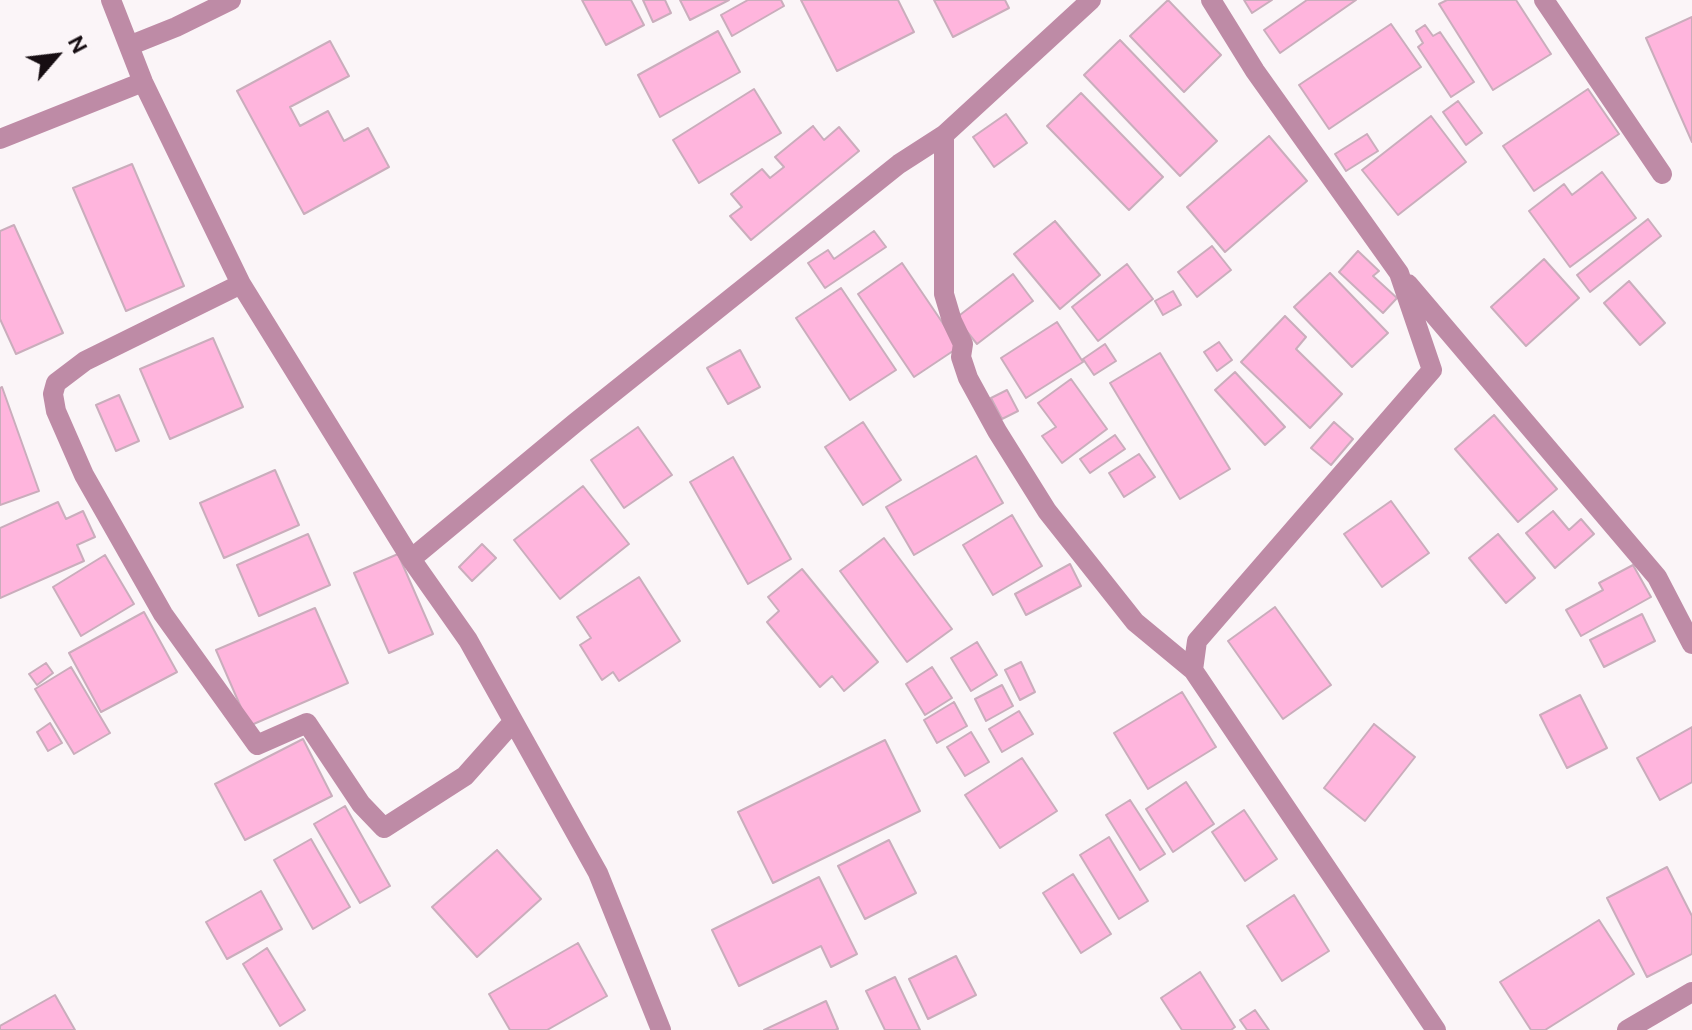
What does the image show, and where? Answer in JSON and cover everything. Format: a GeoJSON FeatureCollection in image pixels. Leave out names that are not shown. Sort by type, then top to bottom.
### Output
{"type":"FeatureCollection","features":[{"type":"Feature","properties":{"kind":"street"},"geometry":{"type":"LineString","coordinates":[[111,0],[143,82],[241,284],[411,559],[468,640],[598,873],[661,1030]]}},
{"type":"Feature","properties":{"kind":"street"},"geometry":{"type":"LineString","coordinates":[[131,45],[231,0]]}},
{"type":"Feature","properties":{"kind":"street"},"geometry":{"type":"LineString","coordinates":[[411,559],[575,423],[899,164],[944,135],[1091,0]]}},
{"type":"Feature","properties":{"kind":"street"},"geometry":{"type":"LineString","coordinates":[[1211,0],[1255,71],[1399,273],[1657,577],[1692,644]]}},
{"type":"Feature","properties":{"kind":"street"},"geometry":{"type":"LineString","coordinates":[[1544,0],[1662,174]]}},
{"type":"Feature","properties":{"kind":"street"},"geometry":{"type":"LineString","coordinates":[[0,139],[143,82]]}},
{"type":"Feature","properties":{"kind":"street"},"geometry":{"type":"LineString","coordinates":[[944,135],[944,294],[963,344],[961,357],[968,378],[997,431],[1047,511],[1135,622],[1193,670],[1436,1030]]}},
{"type":"Feature","properties":{"kind":"street"},"geometry":{"type":"LineString","coordinates":[[1193,670],[1197,641],[1432,370],[1399,273]]}},
{"type":"Feature","properties":{"kind":"street"},"geometry":{"type":"LineString","coordinates":[[241,284],[85,361],[56,383],[53,394],[56,411],[84,475],[163,614],[257,745],[307,723],[361,804],[384,828],[465,776],[513,722]]}},
{"type":"Feature","properties":{"kind":"street"},"geometry":{"type":"LineString","coordinates":[[1627,1030],[1692,992]]}},
{"type":"Feature","properties":{"kind":"building"},"geometry":{"type":"Polygon","coordinates":[[[582,0],[631,0],[644,25],[606,45],[582,0]]]}},
{"type":"Feature","properties":{"kind":"building"},"geometry":{"type":"Polygon","coordinates":[[[643,0],[665,0],[671,13],[653,22],[643,0]]]}},
{"type":"Feature","properties":{"kind":"building"},"geometry":{"type":"Polygon","coordinates":[[[680,0],[729,0],[690,20],[680,0]]]}},
{"type":"Feature","properties":{"kind":"building"},"geometry":{"type":"Polygon","coordinates":[[[748,0],[781,0],[784,6],[732,36],[721,15],[748,0]]]}},
{"type":"Feature","properties":{"kind":"building"},"geometry":{"type":"Polygon","coordinates":[[[801,0],[898,0],[914,32],[837,71],[801,0]]]}},
{"type":"Feature","properties":{"kind":"building"},"geometry":{"type":"Polygon","coordinates":[[[934,0],[1005,0],[1009,8],[953,37],[934,0]]]}},
{"type":"Feature","properties":{"kind":"building"},"geometry":{"type":"Polygon","coordinates":[[[1168,0],[1221,55],[1184,92],[1130,36],[1168,0]]]}},
{"type":"Feature","properties":{"kind":"building"},"geometry":{"type":"Polygon","coordinates":[[[1244,0],[1272,0],[1252,13],[1244,0]]]}},
{"type":"Feature","properties":{"kind":"building"},"geometry":{"type":"Polygon","coordinates":[[[1307,0],[1356,0],[1280,53],[1264,30],[1307,0]]]}},
{"type":"Feature","properties":{"kind":"building"},"geometry":{"type":"Polygon","coordinates":[[[1447,0],[1516,0],[1551,54],[1493,90],[1439,4],[1447,0]]]}},
{"type":"Feature","properties":{"kind":"building"},"geometry":{"type":"Polygon","coordinates":[[[1692,17],[1692,142],[1646,38],[1692,17]]]}},
{"type":"Feature","properties":{"kind":"building"},"geometry":{"type":"Polygon","coordinates":[[[1391,24],[1421,67],[1329,129],[1299,85],[1391,24]]]}},
{"type":"Feature","properties":{"kind":"building"},"geometry":{"type":"Polygon","coordinates":[[[1425,25],[1433,36],[1440,32],[1474,82],[1451,97],[1418,47],[1423,43],[1416,31],[1425,25]]]}},
{"type":"Feature","properties":{"kind":"building"},"geometry":{"type":"Polygon","coordinates":[[[718,31],[740,72],[660,117],[638,75],[718,31]]]}},
{"type":"Feature","properties":{"kind":"building"},"geometry":{"type":"Polygon","coordinates":[[[1120,40],[1217,141],[1180,176],[1084,75],[1120,40]]]}},
{"type":"Feature","properties":{"kind":"building"},"geometry":{"type":"Polygon","coordinates":[[[330,41],[349,76],[290,107],[300,126],[328,111],[344,141],[368,128],[389,167],[304,214],[237,91],[330,41]]]}},
{"type":"Feature","properties":{"kind":"building"},"geometry":{"type":"Polygon","coordinates":[[[754,89],[781,133],[699,183],[673,140],[754,89]]]}},
{"type":"Feature","properties":{"kind":"building"},"geometry":{"type":"Polygon","coordinates":[[[1588,89],[1619,134],[1534,191],[1503,146],[1588,89]]]}},
{"type":"Feature","properties":{"kind":"building"},"geometry":{"type":"Polygon","coordinates":[[[1081,93],[1163,177],[1129,210],[1047,126],[1081,93]]]}},
{"type":"Feature","properties":{"kind":"building"},"geometry":{"type":"Polygon","coordinates":[[[1458,101],[1482,133],[1466,145],[1443,112],[1458,101]]]}},
{"type":"Feature","properties":{"kind":"building"},"geometry":{"type":"Polygon","coordinates":[[[1006,114],[1027,143],[994,167],[973,137],[1006,114]]]}},
{"type":"Feature","properties":{"kind":"building"},"geometry":{"type":"Polygon","coordinates":[[[1431,116],[1466,162],[1398,215],[1362,170],[1431,116]]]}},
{"type":"Feature","properties":{"kind":"building"},"geometry":{"type":"Polygon","coordinates":[[[813,126],[824,140],[839,127],[859,151],[751,240],[730,216],[742,207],[731,194],[762,169],[770,178],[784,167],[775,157],[813,126]]]}},
{"type":"Feature","properties":{"kind":"building"},"geometry":{"type":"Polygon","coordinates":[[[1367,134],[1378,151],[1346,171],[1335,154],[1367,134]]]}},
{"type":"Feature","properties":{"kind":"building"},"geometry":{"type":"Polygon","coordinates":[[[1269,136],[1307,181],[1225,252],[1187,207],[1269,136]]]}},
{"type":"Feature","properties":{"kind":"building"},"geometry":{"type":"Polygon","coordinates":[[[132,164],[184,286],[126,311],[73,188],[132,164]]]}},
{"type":"Feature","properties":{"kind":"building"},"geometry":{"type":"Polygon","coordinates":[[[1602,172],[1636,218],[1570,267],[1529,211],[1564,184],[1572,195],[1602,172]]]}},
{"type":"Feature","properties":{"kind":"building"},"geometry":{"type":"Polygon","coordinates":[[[1648,219],[1661,236],[1590,292],[1577,275],[1648,219]]]}},
{"type":"Feature","properties":{"kind":"building"},"geometry":{"type":"Polygon","coordinates":[[[1055,221],[1100,275],[1060,309],[1014,254],[1055,221]]]}},
{"type":"Feature","properties":{"kind":"building"},"geometry":{"type":"Polygon","coordinates":[[[14,225],[63,333],[16,354],[0,319],[0,231],[14,225]]]}},
{"type":"Feature","properties":{"kind":"building"},"geometry":{"type":"Polygon","coordinates":[[[874,231],[886,247],[825,288],[808,263],[828,250],[834,259],[874,231]]]}},
{"type":"Feature","properties":{"kind":"building"},"geometry":{"type":"Polygon","coordinates":[[[1212,246],[1231,270],[1197,297],[1178,272],[1212,246]]]}},
{"type":"Feature","properties":{"kind":"building"},"geometry":{"type":"Polygon","coordinates":[[[1358,251],[1379,271],[1373,276],[1397,298],[1383,313],[1339,272],[1358,251]]]}},
{"type":"Feature","properties":{"kind":"building"},"geometry":{"type":"Polygon","coordinates":[[[1544,259],[1579,298],[1526,346],[1491,307],[1544,259]]]}},
{"type":"Feature","properties":{"kind":"building"},"geometry":{"type":"Polygon","coordinates":[[[902,263],[959,347],[914,377],[858,294],[902,263]]]}},
{"type":"Feature","properties":{"kind":"building"},"geometry":{"type":"Polygon","coordinates":[[[1127,264],[1153,299],[1098,341],[1072,307],[1127,264]]]}},
{"type":"Feature","properties":{"kind":"building"},"geometry":{"type":"Polygon","coordinates":[[[1330,273],[1388,333],[1352,367],[1294,307],[1330,273]]]}},
{"type":"Feature","properties":{"kind":"building"},"geometry":{"type":"Polygon","coordinates":[[[1013,274],[1033,301],[977,344],[956,318],[1013,274]]]}},
{"type":"Feature","properties":{"kind":"building"},"geometry":{"type":"Polygon","coordinates":[[[1629,281],[1665,323],[1640,345],[1604,303],[1629,281]]]}},
{"type":"Feature","properties":{"kind":"building"},"geometry":{"type":"Polygon","coordinates":[[[841,288],[896,370],[850,400],[796,318],[841,288]]]}},
{"type":"Feature","properties":{"kind":"building"},"geometry":{"type":"Polygon","coordinates":[[[1173,291],[1181,305],[1163,315],[1155,301],[1173,291]]]}},
{"type":"Feature","properties":{"kind":"building"},"geometry":{"type":"Polygon","coordinates":[[[1285,316],[1306,337],[1296,349],[1342,394],[1310,428],[1241,362],[1285,316]]]}},
{"type":"Feature","properties":{"kind":"building"},"geometry":{"type":"Polygon","coordinates":[[[1057,322],[1083,362],[1026,398],[1001,358],[1057,322]]]}},
{"type":"Feature","properties":{"kind":"building"},"geometry":{"type":"Polygon","coordinates":[[[213,338],[243,407],[170,439],[140,369],[213,338]]]}},
{"type":"Feature","properties":{"kind":"building"},"geometry":{"type":"Polygon","coordinates":[[[1219,342],[1232,360],[1217,371],[1204,352],[1219,342]]]}},
{"type":"Feature","properties":{"kind":"building"},"geometry":{"type":"Polygon","coordinates":[[[1105,344],[1116,361],[1094,375],[1083,359],[1105,344]]]}},
{"type":"Feature","properties":{"kind":"building"},"geometry":{"type":"Polygon","coordinates":[[[740,350],[760,387],[728,404],[707,368],[740,350]]]}},
{"type":"Feature","properties":{"kind":"building"},"geometry":{"type":"Polygon","coordinates":[[[1160,353],[1230,469],[1180,499],[1110,383],[1160,353]]]}},
{"type":"Feature","properties":{"kind":"building"},"geometry":{"type":"Polygon","coordinates":[[[1235,372],[1285,427],[1265,445],[1215,390],[1235,372]]]}},
{"type":"Feature","properties":{"kind":"building"},"geometry":{"type":"Polygon","coordinates":[[[1071,379],[1107,429],[1062,463],[1042,436],[1056,427],[1038,403],[1071,379]]]}},
{"type":"Feature","properties":{"kind":"building"},"geometry":{"type":"Polygon","coordinates":[[[0,388],[39,491],[0,505],[0,388]]]}},
{"type":"Feature","properties":{"kind":"building"},"geometry":{"type":"Polygon","coordinates":[[[1007,390],[1018,411],[1002,419],[991,398],[1007,390]]]}},
{"type":"Feature","properties":{"kind":"building"},"geometry":{"type":"Polygon","coordinates":[[[119,395],[139,441],[116,451],[96,405],[119,395]]]}},
{"type":"Feature","properties":{"kind":"building"},"geometry":{"type":"Polygon","coordinates":[[[1494,415],[1557,489],[1518,522],[1455,449],[1494,415]]]}},
{"type":"Feature","properties":{"kind":"building"},"geometry":{"type":"Polygon","coordinates":[[[863,422],[901,480],[863,505],[825,447],[863,422]]]}},
{"type":"Feature","properties":{"kind":"building"},"geometry":{"type":"Polygon","coordinates":[[[1334,422],[1353,439],[1331,465],[1311,448],[1334,422]]]}},
{"type":"Feature","properties":{"kind":"building"},"geometry":{"type":"Polygon","coordinates":[[[638,427],[672,475],[624,508],[591,460],[638,427]]]}},
{"type":"Feature","properties":{"kind":"building"},"geometry":{"type":"Polygon","coordinates":[[[1115,435],[1125,449],[1090,473],[1080,459],[1115,435]]]}},
{"type":"Feature","properties":{"kind":"building"},"geometry":{"type":"Polygon","coordinates":[[[1139,454],[1155,477],[1124,497],[1109,473],[1139,454]]]}},
{"type":"Feature","properties":{"kind":"building"},"geometry":{"type":"Polygon","coordinates":[[[976,456],[1003,503],[914,555],[886,507],[976,456]]]}},
{"type":"Feature","properties":{"kind":"building"},"geometry":{"type":"Polygon","coordinates":[[[733,457],[791,559],[748,584],[690,482],[733,457]]]}},
{"type":"Feature","properties":{"kind":"building"},"geometry":{"type":"Polygon","coordinates":[[[275,470],[299,525],[224,558],[200,503],[275,470]]]}},
{"type":"Feature","properties":{"kind":"building"},"geometry":{"type":"Polygon","coordinates":[[[583,486],[629,544],[560,599],[514,540],[583,486]]]}},
{"type":"Feature","properties":{"kind":"building"},"geometry":{"type":"Polygon","coordinates":[[[1391,501],[1429,553],[1382,587],[1344,534],[1391,501]]]}},
{"type":"Feature","properties":{"kind":"building"},"geometry":{"type":"Polygon","coordinates":[[[58,502],[66,519],[83,511],[95,537],[77,545],[84,561],[0,598],[0,528],[58,502]]]}},
{"type":"Feature","properties":{"kind":"building"},"geometry":{"type":"Polygon","coordinates":[[[1553,511],[1569,530],[1581,519],[1594,534],[1555,568],[1526,533],[1553,511]]]}},
{"type":"Feature","properties":{"kind":"building"},"geometry":{"type":"Polygon","coordinates":[[[1012,515],[1042,566],[993,595],[963,545],[1012,515]]]}},
{"type":"Feature","properties":{"kind":"building"},"geometry":{"type":"Polygon","coordinates":[[[308,534],[330,585],[259,616],[237,565],[308,534]]]}},
{"type":"Feature","properties":{"kind":"building"},"geometry":{"type":"Polygon","coordinates":[[[1498,534],[1535,578],[1506,603],[1469,558],[1498,534]]]}},
{"type":"Feature","properties":{"kind":"building"},"geometry":{"type":"Polygon","coordinates":[[[884,538],[952,629],[907,662],[840,571],[884,538]]]}},
{"type":"Feature","properties":{"kind":"building"},"geometry":{"type":"Polygon","coordinates":[[[482,544],[496,558],[472,581],[459,567],[482,544]]]}},
{"type":"Feature","properties":{"kind":"building"},"geometry":{"type":"Polygon","coordinates":[[[398,554],[433,634],[389,653],[354,573],[398,554]]]}},
{"type":"Feature","properties":{"kind":"building"},"geometry":{"type":"Polygon","coordinates":[[[105,555],[134,604],[81,636],[53,587],[105,555]]]}},
{"type":"Feature","properties":{"kind":"building"},"geometry":{"type":"Polygon","coordinates":[[[1070,564],[1081,586],[1026,615],[1015,594],[1070,564]]]}},
{"type":"Feature","properties":{"kind":"building"},"geometry":{"type":"Polygon","coordinates":[[[1633,565],[1651,597],[1581,636],[1566,610],[1603,590],[1599,583],[1633,565]]]}},
{"type":"Feature","properties":{"kind":"building"},"geometry":{"type":"Polygon","coordinates":[[[802,569],[878,662],[844,691],[832,676],[820,687],[767,622],[779,611],[768,597],[802,569]]]}},
{"type":"Feature","properties":{"kind":"building"},"geometry":{"type":"Polygon","coordinates":[[[639,577],[680,641],[619,681],[613,672],[602,680],[580,645],[591,638],[577,617],[639,577]]]}},
{"type":"Feature","properties":{"kind":"building"},"geometry":{"type":"Polygon","coordinates":[[[1275,607],[1331,685],[1283,719],[1228,641],[1275,607]]]}},
{"type":"Feature","properties":{"kind":"building"},"geometry":{"type":"Polygon","coordinates":[[[315,608],[348,683],[249,726],[216,650],[315,608]]]}},
{"type":"Feature","properties":{"kind":"building"},"geometry":{"type":"Polygon","coordinates":[[[144,612],[177,672],[101,712],[69,653],[144,612]]]}},
{"type":"Feature","properties":{"kind":"building"},"geometry":{"type":"Polygon","coordinates":[[[1642,614],[1655,641],[1604,667],[1590,640],[1642,614]]]}},
{"type":"Feature","properties":{"kind":"building"},"geometry":{"type":"Polygon","coordinates":[[[977,642],[997,675],[971,691],[951,658],[977,642]]]}},
{"type":"Feature","properties":{"kind":"building"},"geometry":{"type":"Polygon","coordinates":[[[1021,662],[1035,692],[1020,700],[1005,670],[1021,662]]]}},
{"type":"Feature","properties":{"kind":"building"},"geometry":{"type":"Polygon","coordinates":[[[46,663],[53,673],[37,685],[29,674],[46,663]]]}},
{"type":"Feature","properties":{"kind":"building"},"geometry":{"type":"Polygon","coordinates":[[[71,667],[110,733],[74,754],[35,689],[71,667]]]}},
{"type":"Feature","properties":{"kind":"building"},"geometry":{"type":"Polygon","coordinates":[[[932,667],[952,698],[925,715],[906,684],[932,667]]]}},
{"type":"Feature","properties":{"kind":"building"},"geometry":{"type":"Polygon","coordinates":[[[1002,685],[1013,706],[986,721],[975,699],[1002,685]]]}},
{"type":"Feature","properties":{"kind":"building"},"geometry":{"type":"Polygon","coordinates":[[[1182,692],[1216,747],[1148,789],[1114,733],[1182,692]]]}},
{"type":"Feature","properties":{"kind":"building"},"geometry":{"type":"Polygon","coordinates":[[[1580,695],[1607,748],[1567,768],[1540,715],[1580,695]]]}},
{"type":"Feature","properties":{"kind":"building"},"geometry":{"type":"Polygon","coordinates":[[[954,702],[967,726],[937,743],[924,720],[954,702]]]}},
{"type":"Feature","properties":{"kind":"building"},"geometry":{"type":"Polygon","coordinates":[[[1019,711],[1033,734],[1002,752],[989,729],[1019,711]]]}},
{"type":"Feature","properties":{"kind":"building"},"geometry":{"type":"Polygon","coordinates":[[[50,723],[62,743],[48,751],[37,732],[50,723]]]}},
{"type":"Feature","properties":{"kind":"building"},"geometry":{"type":"Polygon","coordinates":[[[1374,724],[1415,757],[1365,821],[1324,788],[1374,724]]]}},
{"type":"Feature","properties":{"kind":"building"},"geometry":{"type":"Polygon","coordinates":[[[1692,727],[1692,782],[1660,800],[1637,758],[1692,727]]]}},
{"type":"Feature","properties":{"kind":"building"},"geometry":{"type":"Polygon","coordinates":[[[971,732],[989,762],[965,776],[947,747],[971,732]]]}},
{"type":"Feature","properties":{"kind":"building"},"geometry":{"type":"Polygon","coordinates":[[[303,739],[332,796],[245,840],[215,784],[303,739]]]}},
{"type":"Feature","properties":{"kind":"building"},"geometry":{"type":"Polygon","coordinates":[[[885,740],[920,811],[773,883],[738,812],[885,740]]]}},
{"type":"Feature","properties":{"kind":"building"},"geometry":{"type":"Polygon","coordinates":[[[1022,758],[1057,811],[1000,848],[965,795],[1022,758]]]}},
{"type":"Feature","properties":{"kind":"building"},"geometry":{"type":"Polygon","coordinates":[[[1186,782],[1214,824],[1173,852],[1146,809],[1186,782]]]}},
{"type":"Feature","properties":{"kind":"building"},"geometry":{"type":"Polygon","coordinates":[[[1130,800],[1165,854],[1140,870],[1106,815],[1130,800]]]}},
{"type":"Feature","properties":{"kind":"building"},"geometry":{"type":"Polygon","coordinates":[[[345,806],[390,886],[360,903],[314,824],[345,806]]]}},
{"type":"Feature","properties":{"kind":"building"},"geometry":{"type":"Polygon","coordinates":[[[1244,810],[1277,859],[1245,881],[1212,832],[1244,810]]]}},
{"type":"Feature","properties":{"kind":"building"},"geometry":{"type":"Polygon","coordinates":[[[1109,837],[1148,901],[1119,919],[1080,855],[1109,837]]]}},
{"type":"Feature","properties":{"kind":"building"},"geometry":{"type":"Polygon","coordinates":[[[311,839],[350,907],[313,929],[274,860],[311,839]]]}},
{"type":"Feature","properties":{"kind":"building"},"geometry":{"type":"Polygon","coordinates":[[[889,840],[916,893],[865,919],[838,866],[889,840]]]}},
{"type":"Feature","properties":{"kind":"building"},"geometry":{"type":"Polygon","coordinates":[[[497,850],[541,899],[477,957],[432,907],[497,850]]]}},
{"type":"Feature","properties":{"kind":"building"},"geometry":{"type":"Polygon","coordinates":[[[1667,867],[1692,916],[1692,954],[1647,977],[1607,898],[1667,867]]]}},
{"type":"Feature","properties":{"kind":"building"},"geometry":{"type":"Polygon","coordinates":[[[1073,874],[1111,934],[1081,953],[1043,893],[1073,874]]]}},
{"type":"Feature","properties":{"kind":"building"},"geometry":{"type":"Polygon","coordinates":[[[819,877],[857,954],[831,967],[821,946],[739,986],[712,930],[819,877]]]}},
{"type":"Feature","properties":{"kind":"building"},"geometry":{"type":"Polygon","coordinates":[[[261,891],[282,929],[227,959],[206,922],[261,891]]]}},
{"type":"Feature","properties":{"kind":"building"},"geometry":{"type":"Polygon","coordinates":[[[1294,895],[1329,951],[1282,981],[1247,926],[1294,895]]]}},
{"type":"Feature","properties":{"kind":"building"},"geometry":{"type":"Polygon","coordinates":[[[1599,920],[1634,974],[1545,1030],[1531,1030],[1500,982],[1599,920]]]}},
{"type":"Feature","properties":{"kind":"building"},"geometry":{"type":"Polygon","coordinates":[[[578,943],[607,996],[547,1030],[510,1030],[489,994],[578,943]]]}},
{"type":"Feature","properties":{"kind":"building"},"geometry":{"type":"Polygon","coordinates":[[[267,948],[305,1010],[280,1026],[243,964],[267,948]]]}},
{"type":"Feature","properties":{"kind":"building"},"geometry":{"type":"Polygon","coordinates":[[[956,956],[976,995],[928,1019],[909,979],[956,956]]]}},
{"type":"Feature","properties":{"kind":"building"},"geometry":{"type":"Polygon","coordinates":[[[1200,972],[1235,1027],[1231,1030],[1182,1030],[1161,998],[1200,972]]]}},
{"type":"Feature","properties":{"kind":"building"},"geometry":{"type":"Polygon","coordinates":[[[895,977],[920,1030],[885,1030],[866,991],[895,977]]]}},
{"type":"Feature","properties":{"kind":"building"},"geometry":{"type":"Polygon","coordinates":[[[55,995],[75,1030],[0,1030],[0,1026],[55,995]]]}},
{"type":"Feature","properties":{"kind":"building"},"geometry":{"type":"Polygon","coordinates":[[[826,1001],[838,1029],[764,1030],[826,1001]]]}},
{"type":"Feature","properties":{"kind":"building"},"geometry":{"type":"Polygon","coordinates":[[[1255,1010],[1269,1030],[1247,1030],[1240,1020],[1255,1010]]]}}]}
